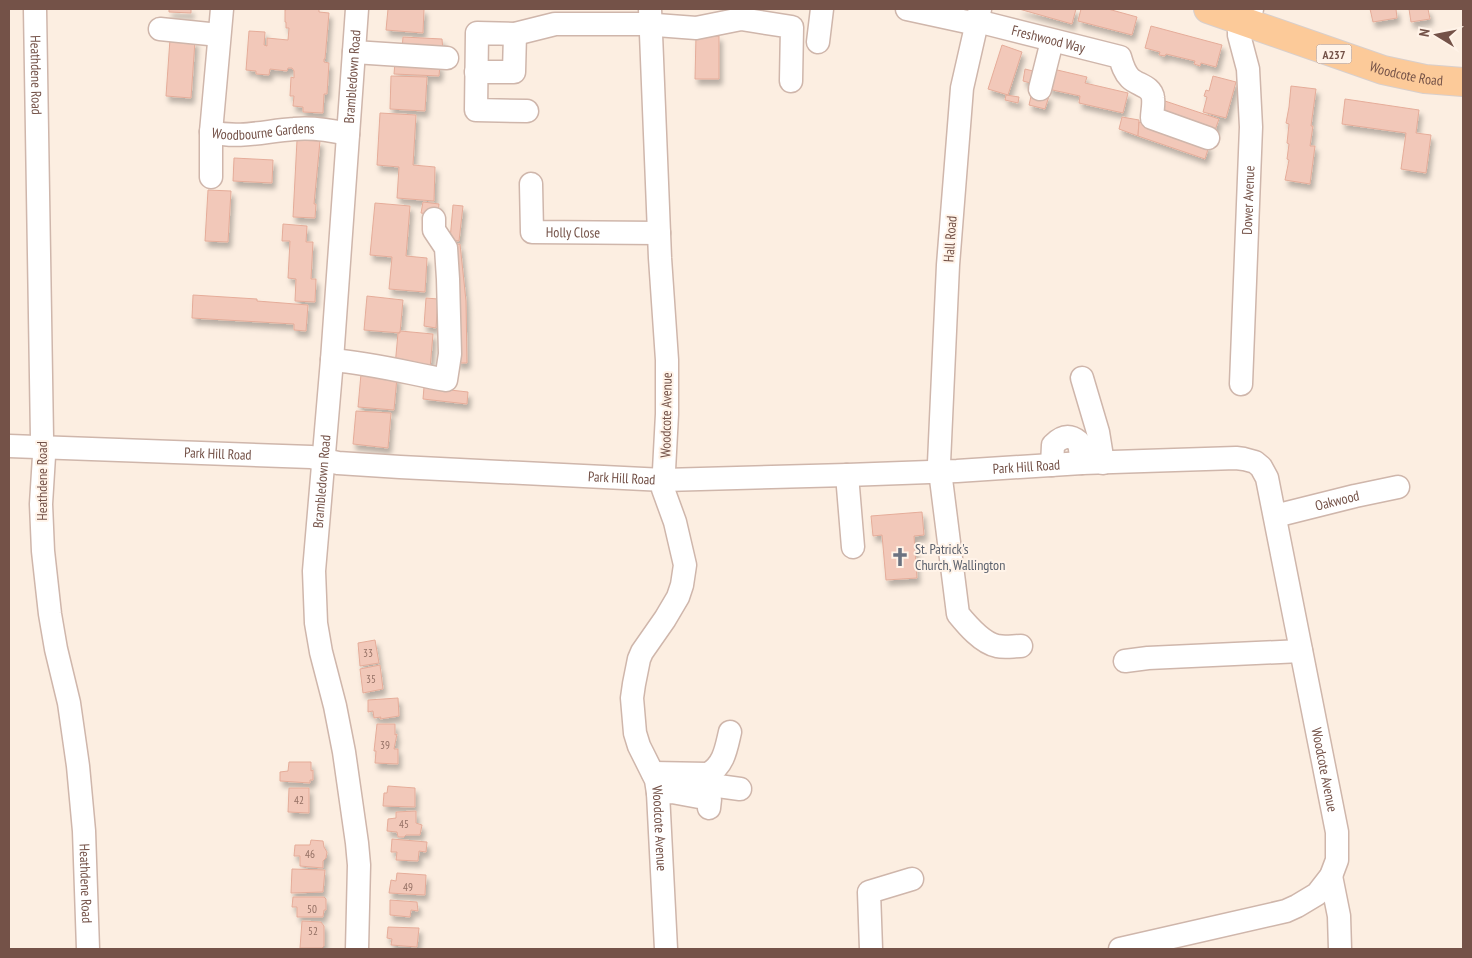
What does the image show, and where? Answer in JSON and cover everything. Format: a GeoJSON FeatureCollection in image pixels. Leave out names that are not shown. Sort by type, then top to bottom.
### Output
{"type":"FeatureCollection","features":[{"type":"Feature","properties":{"kind":"main road","name":"Woodcote Road"},"geometry":{"type":"LineString","coordinates":[[1208,9],[1250,16],[1383,70],[1425,80],[1463,82]]}},
{"type":"Feature","properties":{"kind":"street","name":"Heathdene Road"},"geometry":{"type":"LineString","coordinates":[[35,9],[42,447],[44,456],[41,504],[43,550],[52,622],[78,766],[84,831],[88,949]]}},
{"type":"Feature","properties":{"kind":"street","name":"Woodbourne Gardens"},"geometry":{"type":"LineString","coordinates":[[222,9],[211,132],[226,136],[306,128],[348,134]]}},
{"type":"Feature","properties":{"kind":"street","name":"Brambledown Road"},"geometry":{"type":"LineString","coordinates":[[356,949],[359,865],[344,752],[335,706],[321,652],[316,614],[314,570],[332,360],[357,9]]}},
{"type":"Feature","properties":{"kind":"street"},"geometry":{"type":"LineString","coordinates":[[818,42],[822,9]]}},
{"type":"Feature","properties":{"kind":"street","name":"Freshwood Way"},"geometry":{"type":"LineString","coordinates":[[907,9],[941,12],[967,22],[978,15],[1052,41],[1088,47],[1120,56],[1124,71],[1129,77],[1147,88],[1151,93],[1153,98],[1152,118],[1208,138]]}},
{"type":"Feature","properties":{"kind":"street","name":"Hall Road"},"geometry":{"type":"LineString","coordinates":[[978,15],[962,88],[948,265],[939,472],[958,614],[974,631],[993,645],[1000,647],[1021,646]]}},
{"type":"Feature","properties":{"kind":"street","name":"Dower Avenue"},"geometry":{"type":"LineString","coordinates":[[1241,384],[1251,127],[1248,69],[1239,29],[1250,16]]}},
{"type":"Feature","properties":{"kind":"street"},"geometry":{"type":"LineString","coordinates":[[528,111],[476,110],[477,33],[515,34],[555,24],[643,24],[651,17],[696,28],[741,19],[792,27],[791,81]]}},
{"type":"Feature","properties":{"kind":"street","name":"Woodcote Avenue"},"geometry":{"type":"LineString","coordinates":[[651,17],[659,233],[667,360],[667,414],[663,489],[678,532],[685,565],[678,597],[639,659],[632,706],[635,733],[655,782],[666,949]]}},
{"type":"Feature","properties":{"kind":"street"},"geometry":{"type":"LineString","coordinates":[[160,30],[219,35]]}},
{"type":"Feature","properties":{"kind":"street"},"geometry":{"type":"LineString","coordinates":[[476,72],[514,72],[515,34]]}},
{"type":"Feature","properties":{"kind":"street"},"geometry":{"type":"LineString","coordinates":[[1040,89],[1052,41]]}},
{"type":"Feature","properties":{"kind":"street"},"geometry":{"type":"LineString","coordinates":[[354,52],[448,58]]}},
{"type":"Feature","properties":{"kind":"street"},"geometry":{"type":"LineString","coordinates":[[211,132],[211,177]]}},
{"type":"Feature","properties":{"kind":"street","name":"Holly Close"},"geometry":{"type":"LineString","coordinates":[[532,184],[532,232],[659,233]]}},
{"type":"Feature","properties":{"kind":"street"},"geometry":{"type":"LineString","coordinates":[[332,360],[365,363],[391,370],[446,380],[450,354],[446,248],[434,230],[434,219]]}},
{"type":"Feature","properties":{"kind":"street"},"geometry":{"type":"LineString","coordinates":[[1082,378],[1098,432],[1093,463]]}},
{"type":"Feature","properties":{"kind":"street","name":"Park Hill Road"},"geometry":{"type":"LineString","coordinates":[[9,446],[310,457],[338,463],[664,480],[939,472],[1093,463],[1236,458]]}},
{"type":"Feature","properties":{"kind":"street","name":"Woodcote Avenue"},"geometry":{"type":"LineString","coordinates":[[1120,949],[1286,911],[1317,894],[1331,876],[1337,860],[1337,832],[1269,487],[1264,471],[1255,462],[1244,458],[1236,458]]}},
{"type":"Feature","properties":{"kind":"street"},"geometry":{"type":"LineString","coordinates":[[847,475],[853,547]]}},
{"type":"Feature","properties":{"kind":"street","name":"Oakwood"},"geometry":{"type":"LineString","coordinates":[[1275,516],[1398,486]]}},
{"type":"Feature","properties":{"kind":"street"},"geometry":{"type":"LineString","coordinates":[[1125,661],[1148,658],[1301,652]]}},
{"type":"Feature","properties":{"kind":"street"},"geometry":{"type":"LineString","coordinates":[[655,782],[708,774],[715,770],[723,758],[730,732]]}},
{"type":"Feature","properties":{"kind":"street"},"geometry":{"type":"LineString","coordinates":[[655,782],[706,783],[740,789]]}},
{"type":"Feature","properties":{"kind":"street"},"geometry":{"type":"LineString","coordinates":[[655,782],[672,792],[710,799],[709,808]]}},
{"type":"Feature","properties":{"kind":"street"},"geometry":{"type":"LineString","coordinates":[[1331,876],[1339,916],[1340,949]]}},
{"type":"Feature","properties":{"kind":"street"},"geometry":{"type":"LineString","coordinates":[[871,949],[869,892],[912,879]]}},
{"type":"Feature","properties":{"kind":"building"},"geometry":{"type":"Polygon","coordinates":[[[169,9],[191,9],[191,13],[169,12],[169,9]]]}},
{"type":"Feature","properties":{"kind":"building"},"geometry":{"type":"Polygon","coordinates":[[[319,9],[319,12],[329,13],[324,62],[329,63],[327,94],[324,94],[323,113],[303,112],[303,107],[293,106],[294,96],[290,96],[291,77],[294,78],[292,68],[288,68],[287,71],[270,69],[269,75],[256,74],[256,71],[246,70],[249,31],[265,32],[264,45],[267,46],[267,38],[288,40],[289,28],[286,28],[285,22],[285,10],[319,9]]]}},
{"type":"Feature","properties":{"kind":"building"},"geometry":{"type":"Polygon","coordinates":[[[388,9],[424,9],[423,33],[386,30],[388,9]]]}},
{"type":"Feature","properties":{"kind":"building"},"geometry":{"type":"Polygon","coordinates":[[[1019,9],[1076,9],[1072,24],[1019,9]]]}},
{"type":"Feature","properties":{"kind":"building"},"geometry":{"type":"Polygon","coordinates":[[[1081,9],[1108,9],[1137,17],[1132,35],[1078,21],[1081,9]]]}},
{"type":"Feature","properties":{"kind":"building"},"geometry":{"type":"Polygon","coordinates":[[[1370,9],[1396,9],[1397,18],[1373,22],[1370,9]]]}},
{"type":"Feature","properties":{"kind":"building"},"geometry":{"type":"Polygon","coordinates":[[[1409,9],[1428,9],[1430,19],[1411,22],[1409,9]]]}},
{"type":"Feature","properties":{"kind":"building"},"geometry":{"type":"Polygon","coordinates":[[[1151,26],[1222,45],[1216,67],[1201,63],[1200,66],[1194,64],[1195,61],[1166,54],[1165,56],[1159,55],[1160,52],[1145,48],[1151,26]]]}},
{"type":"Feature","properties":{"kind":"building"},"geometry":{"type":"Polygon","coordinates":[[[696,35],[719,36],[719,79],[695,79],[696,35]]]}},
{"type":"Feature","properties":{"kind":"building"},"geometry":{"type":"Polygon","coordinates":[[[403,37],[442,39],[443,51],[402,49],[403,37]]]}},
{"type":"Feature","properties":{"kind":"building"},"geometry":{"type":"Polygon","coordinates":[[[170,39],[195,41],[191,98],[166,96],[170,39]]]}},
{"type":"Feature","properties":{"kind":"building"},"geometry":{"type":"Polygon","coordinates":[[[1002,45],[1022,52],[1008,95],[988,89],[1002,45]]]}},
{"type":"Feature","properties":{"kind":"building"},"geometry":{"type":"Polygon","coordinates":[[[395,62],[440,65],[439,76],[394,74],[395,62]]]}},
{"type":"Feature","properties":{"kind":"building"},"geometry":{"type":"Polygon","coordinates":[[[1025,69],[1037,72],[1034,84],[1023,81],[1025,69]]]}},
{"type":"Feature","properties":{"kind":"building"},"geometry":{"type":"Polygon","coordinates":[[[1053,69],[1087,77],[1085,83],[1128,93],[1123,113],[1079,103],[1080,96],[1048,89],[1053,69]]]}},
{"type":"Feature","properties":{"kind":"building"},"geometry":{"type":"Polygon","coordinates":[[[391,76],[427,77],[425,111],[390,109],[391,76]]]}},
{"type":"Feature","properties":{"kind":"building"},"geometry":{"type":"Polygon","coordinates":[[[1213,76],[1236,82],[1226,118],[1203,112],[1207,97],[1204,96],[1206,90],[1209,91],[1213,76]]]}},
{"type":"Feature","properties":{"kind":"building"},"geometry":{"type":"Polygon","coordinates":[[[1291,86],[1316,89],[1311,126],[1313,126],[1310,146],[1315,146],[1310,184],[1285,180],[1289,160],[1287,159],[1289,144],[1287,143],[1289,124],[1286,123],[1291,86]]]}},
{"type":"Feature","properties":{"kind":"building"},"geometry":{"type":"Polygon","coordinates":[[[1032,92],[1049,96],[1045,109],[1029,105],[1032,92]]]}},
{"type":"Feature","properties":{"kind":"building"},"geometry":{"type":"Polygon","coordinates":[[[1006,95],[1019,97],[1018,103],[1005,100],[1006,95]]]}},
{"type":"Feature","properties":{"kind":"building"},"geometry":{"type":"Polygon","coordinates":[[[1345,99],[1419,110],[1416,133],[1431,135],[1426,173],[1401,169],[1406,133],[1342,124],[1345,99]]]}},
{"type":"Feature","properties":{"kind":"building"},"geometry":{"type":"Polygon","coordinates":[[[1162,100],[1219,119],[1214,133],[1158,113],[1162,100]]]}},
{"type":"Feature","properties":{"kind":"building"},"geometry":{"type":"Polygon","coordinates":[[[380,113],[416,115],[413,165],[435,167],[434,201],[397,198],[399,167],[377,165],[380,113]]]}},
{"type":"Feature","properties":{"kind":"building"},"geometry":{"type":"Polygon","coordinates":[[[1122,117],[1139,120],[1138,136],[1119,129],[1122,117]]]}},
{"type":"Feature","properties":{"kind":"building"},"geometry":{"type":"Polygon","coordinates":[[[1139,122],[1209,146],[1205,159],[1138,136],[1139,122]]]}},
{"type":"Feature","properties":{"kind":"building"},"geometry":{"type":"Polygon","coordinates":[[[297,140],[320,141],[314,204],[316,204],[315,218],[293,217],[297,140]]]}},
{"type":"Feature","properties":{"kind":"building"},"geometry":{"type":"Polygon","coordinates":[[[234,158],[273,160],[272,183],[233,181],[234,158]]]}},
{"type":"Feature","properties":{"kind":"building"},"geometry":{"type":"Polygon","coordinates":[[[208,190],[231,191],[228,242],[205,241],[208,190]]]}},
{"type":"Feature","properties":{"kind":"building"},"geometry":{"type":"Polygon","coordinates":[[[423,202],[439,204],[438,216],[421,213],[423,202]]]}},
{"type":"Feature","properties":{"kind":"building"},"geometry":{"type":"Polygon","coordinates":[[[375,203],[410,206],[406,256],[427,258],[425,292],[389,289],[392,257],[370,255],[375,203]]]}},
{"type":"Feature","properties":{"kind":"building"},"geometry":{"type":"Polygon","coordinates":[[[453,205],[463,206],[459,241],[450,240],[453,205]]]}},
{"type":"Feature","properties":{"kind":"building"},"geometry":{"type":"Polygon","coordinates":[[[283,224],[307,226],[306,242],[313,242],[311,279],[316,279],[315,302],[295,301],[296,279],[288,278],[290,241],[282,241],[283,224]]]}},
{"type":"Feature","properties":{"kind":"building"},"geometry":{"type":"Polygon","coordinates":[[[460,244],[466,301],[467,363],[457,363],[449,245],[460,244]]]}},
{"type":"Feature","properties":{"kind":"building"},"geometry":{"type":"Polygon","coordinates":[[[193,295],[257,299],[257,301],[308,305],[306,331],[294,330],[294,324],[192,318],[193,295]]]}},
{"type":"Feature","properties":{"kind":"building"},"geometry":{"type":"Polygon","coordinates":[[[367,296],[403,300],[400,333],[364,330],[367,296]]]}},
{"type":"Feature","properties":{"kind":"building"},"geometry":{"type":"Polygon","coordinates":[[[426,298],[438,299],[436,328],[424,326],[426,298]]]}},
{"type":"Feature","properties":{"kind":"building"},"geometry":{"type":"Polygon","coordinates":[[[400,331],[433,334],[430,369],[395,366],[398,333],[400,331]]]}},
{"type":"Feature","properties":{"kind":"building"},"geometry":{"type":"Polygon","coordinates":[[[361,374],[397,377],[394,410],[358,407],[361,374]]]}},
{"type":"Feature","properties":{"kind":"building"},"geometry":{"type":"Polygon","coordinates":[[[424,387],[468,392],[467,404],[423,399],[424,387]]]}},
{"type":"Feature","properties":{"kind":"building"},"geometry":{"type":"Polygon","coordinates":[[[356,411],[391,413],[388,448],[353,444],[356,411]]]}},
{"type":"Feature","properties":{"kind":"building","name":"St. Patrick's Church, Wallington"},"geometry":{"type":"Polygon","coordinates":[[[922,512],[924,535],[914,536],[917,578],[886,580],[882,535],[873,536],[871,516],[922,512]]]}},
{"type":"Feature","properties":{"kind":"building"},"geometry":{"type":"Polygon","coordinates":[[[375,640],[379,663],[360,666],[358,643],[375,640]]]}},
{"type":"Feature","properties":{"kind":"building"},"geometry":{"type":"Polygon","coordinates":[[[380,665],[383,689],[363,693],[360,669],[380,665]]]}},
{"type":"Feature","properties":{"kind":"building"},"geometry":{"type":"Polygon","coordinates":[[[398,698],[399,716],[380,719],[381,717],[374,718],[373,711],[368,712],[368,700],[398,698]]]}},
{"type":"Feature","properties":{"kind":"building"},"geometry":{"type":"Polygon","coordinates":[[[377,724],[395,724],[395,735],[397,734],[394,749],[398,749],[398,764],[375,763],[376,751],[374,751],[377,724]]]}},
{"type":"Feature","properties":{"kind":"building"},"geometry":{"type":"Polygon","coordinates":[[[289,762],[311,762],[313,780],[310,780],[310,783],[280,781],[280,772],[288,771],[289,762]]]}},
{"type":"Feature","properties":{"kind":"building"},"geometry":{"type":"Polygon","coordinates":[[[388,786],[415,788],[415,807],[383,806],[384,793],[387,793],[388,786]]]}},
{"type":"Feature","properties":{"kind":"building"},"geometry":{"type":"Polygon","coordinates":[[[289,788],[309,788],[309,813],[288,812],[289,788]]]}},
{"type":"Feature","properties":{"kind":"building"},"geometry":{"type":"Polygon","coordinates":[[[416,811],[416,823],[422,825],[420,835],[398,837],[397,832],[387,831],[388,819],[396,818],[396,812],[416,811]]]}},
{"type":"Feature","properties":{"kind":"building"},"geometry":{"type":"Polygon","coordinates":[[[392,839],[427,842],[426,852],[419,851],[418,861],[396,860],[397,852],[391,852],[392,839]]]}},
{"type":"Feature","properties":{"kind":"building"},"geometry":{"type":"Polygon","coordinates":[[[311,840],[323,841],[327,852],[326,858],[323,861],[323,868],[300,866],[300,856],[294,856],[295,845],[310,845],[311,840]]]}},
{"type":"Feature","properties":{"kind":"building"},"geometry":{"type":"Polygon","coordinates":[[[292,869],[325,870],[323,892],[291,893],[292,869]]]}},
{"type":"Feature","properties":{"kind":"building"},"geometry":{"type":"Polygon","coordinates":[[[397,873],[426,875],[425,895],[389,893],[391,880],[396,881],[397,873]]]}},
{"type":"Feature","properties":{"kind":"building"},"geometry":{"type":"Polygon","coordinates":[[[293,897],[324,897],[326,899],[326,910],[324,910],[323,917],[297,917],[297,907],[292,907],[293,897]]]}},
{"type":"Feature","properties":{"kind":"building"},"geometry":{"type":"Polygon","coordinates":[[[390,900],[417,902],[418,911],[411,910],[410,917],[390,915],[390,900]]]}},
{"type":"Feature","properties":{"kind":"building"},"geometry":{"type":"Polygon","coordinates":[[[302,921],[321,922],[324,926],[324,946],[322,948],[300,948],[302,921]]]}},
{"type":"Feature","properties":{"kind":"building"},"geometry":{"type":"Polygon","coordinates":[[[388,927],[419,928],[417,947],[391,945],[392,939],[387,938],[388,927]]]}},
{"type":"Feature","properties":{"kind":"place","name":"St. Patrick's Church, Wallington"},"geometry":{"type":"Point","coordinates":[900,557]}}]}
